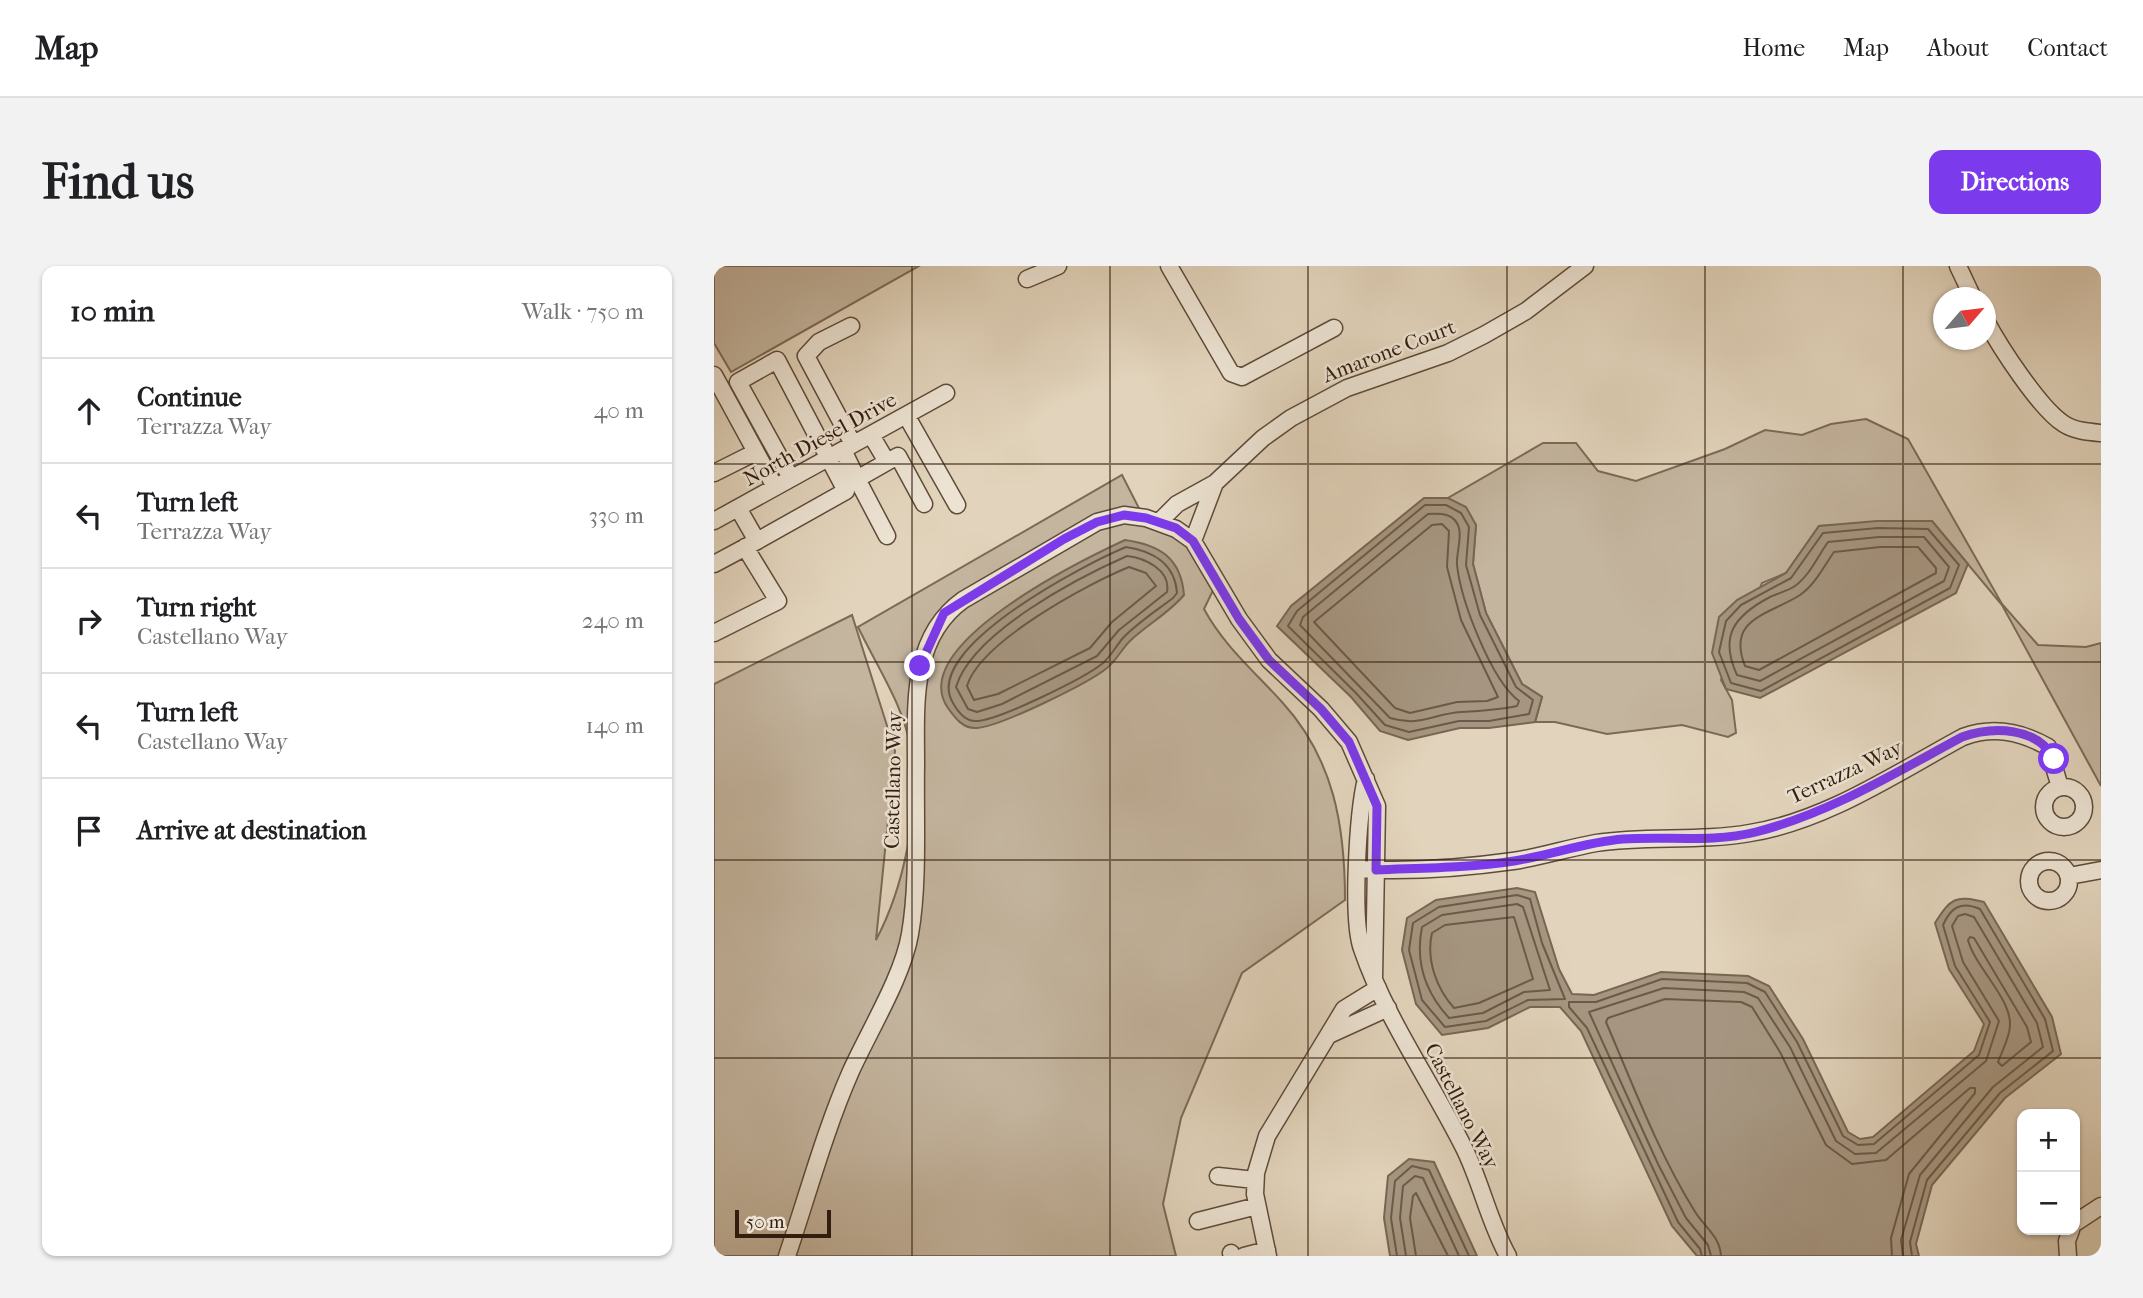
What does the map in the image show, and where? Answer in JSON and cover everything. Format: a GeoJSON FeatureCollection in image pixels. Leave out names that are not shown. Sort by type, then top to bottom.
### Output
{"type":"FeatureCollection","features":[{"type":"Feature","properties":{"kind":"street"},"geometry":{"type":"LineString","coordinates":[[1027,279],[1058,266]]}},
{"type":"Feature","properties":{"kind":"street"},"geometry":{"type":"LineString","coordinates":[[1169,266],[1230,373],[1242,377],[1334,328]]}},
{"type":"Feature","properties":{"kind":"street","name":"Amarone Court"},"geometry":{"type":"LineString","coordinates":[[1214,483],[1263,438],[1291,418],[1347,388],[1448,353],[1484,335],[1526,311],[1585,266]]}},
{"type":"Feature","properties":{"kind":"street"},"geometry":{"type":"LineString","coordinates":[[1958,266],[1968,287]]}},
{"type":"Feature","properties":{"kind":"street"},"geometry":{"type":"LineString","coordinates":[[852,326],[820,342],[806,356],[855,484],[887,536]]}},
{"type":"Feature","properties":{"kind":"street"},"geometry":{"type":"LineString","coordinates":[[1996,338],[2013,367],[2054,415],[2078,430],[2101,433]]}},
{"type":"Feature","properties":{"kind":"street"},"geometry":{"type":"LineString","coordinates":[[791,478],[738,382],[777,360],[818,434],[842,451]]}},
{"type":"Feature","properties":{"kind":"street"},"geometry":{"type":"LineString","coordinates":[[714,374],[775,487]]}},
{"type":"Feature","properties":{"kind":"street","name":"North Diesel Drive"},"geometry":{"type":"LineString","coordinates":[[714,521],[946,393]]}},
{"type":"Feature","properties":{"kind":"street"},"geometry":{"type":"LineString","coordinates":[[906,415],[957,505]]}},
{"type":"Feature","properties":{"kind":"street"},"geometry":{"type":"LineString","coordinates":[[871,435],[887,462]]}},
{"type":"Feature","properties":{"kind":"street"},"geometry":{"type":"LineString","coordinates":[[714,473],[756,452]]}},
{"type":"Feature","properties":{"kind":"street"},"geometry":{"type":"LineString","coordinates":[[715,562],[855,484],[898,456],[924,504]]}},
{"type":"Feature","properties":{"kind":"street"},"geometry":{"type":"LineString","coordinates":[[1160,521],[1177,504],[1214,483]]}},
{"type":"Feature","properties":{"kind":"street"},"geometry":{"type":"LineString","coordinates":[[1193,541],[1214,483]]}},
{"type":"Feature","properties":{"kind":"street"},"geometry":{"type":"LineString","coordinates":[[714,633],[778,601],[751,544],[738,508]]}},
{"type":"Feature","properties":{"kind":"street","name":"Castellano Way"},"geometry":{"type":"LineString","coordinates":[[787,1256],[836,1108],[882,1008],[910,936],[915,814],[915,704],[920,666],[937,625],[944,613],[962,600],[1097,522],[1124,515],[1160,521],[1193,541],[1239,619],[1269,660],[1321,709],[1349,742],[1377,806],[1376,983]]}},
{"type":"Feature","properties":{"kind":"street","name":"Terrazza Way"},"geometry":{"type":"LineString","coordinates":[[1359,869],[1452,867],[1515,861],[1622,839],[1706,839],[1753,833],[1846,800],[1962,737],[1981,730],[2027,735],[2048,747],[2060,787]]}},
{"type":"Feature","properties":{"kind":"street","name":"Castellano Way"},"geometry":{"type":"LineString","coordinates":[[1366,779],[1360,804],[1357,923],[1361,946],[1388,1008],[1472,1164],[1508,1256]]}},
{"type":"Feature","properties":{"kind":"street"},"geometry":{"type":"LineString","coordinates":[[2069,876],[2101,870]]}},
{"type":"Feature","properties":{"kind":"street"},"geometry":{"type":"LineString","coordinates":[[1236,1255],[1268,1253],[1257,1206],[1255,1180],[1267,1136],[1331,1034],[1343,1009],[1376,983]]}},
{"type":"Feature","properties":{"kind":"street"},"geometry":{"type":"LineString","coordinates":[[1331,1034],[1388,1008]]}},
{"type":"Feature","properties":{"kind":"street"},"geometry":{"type":"LineString","coordinates":[[1222,1176],[1255,1180]]}},
{"type":"Feature","properties":{"kind":"street"},"geometry":{"type":"LineString","coordinates":[[1208,1219],[1257,1206]]}},
{"type":"Feature","properties":{"kind":"street"},"geometry":{"type":"LineString","coordinates":[[2080,1219],[2099,1206]]}},
{"type":"Feature","properties":{"kind":"street"},"geometry":{"type":"LineString","coordinates":[[2068,1256],[2069,1235]]}},
{"type":"Feature","properties":{"kind":"shaded area"},"geometry":{"type":"Polygon","coordinates":[[[714,266],[919,266],[731,372],[714,343],[714,266]]]}},
{"type":"Feature","properties":{"kind":"shaded area"},"geometry":{"type":"Polygon","coordinates":[[[1866,419],[1908,439],[2002,604],[2038,645],[2086,647],[2101,643],[2101,786],[2002,605],[1932,521],[1819,526],[1786,573],[1762,583],[1721,680],[1732,700],[1736,733],[1728,737],[1682,725],[1607,734],[1555,722],[1535,722],[1542,697],[1522,684],[1486,613],[1473,564],[1476,525],[1448,498],[1543,443],[1576,443],[1598,471],[1636,481],[1725,449],[1765,430],[1802,435],[1831,424],[1866,419]]]}},
{"type":"Feature","properties":{"kind":"shaded area"},"geometry":{"type":"Polygon","coordinates":[[[1122,475],[1145,520],[1190,543],[1218,580],[1204,609],[1230,647],[1300,724],[1314,747],[1325,770],[1339,820],[1344,873],[1345,900],[1242,973],[1181,1118],[1163,1204],[1176,1256],[714,1256],[714,684],[852,615],[895,751],[876,940],[902,872],[911,823],[913,774],[911,751],[903,719],[858,627],[1122,475]]]}},
{"type":"Feature","properties":{"kind":"water"},"geometry":{"type":"Polygon","coordinates":[[[1424,498],[1448,498],[1466,507],[1476,525],[1473,564],[1486,613],[1522,684],[1542,697],[1535,722],[1489,728],[1460,728],[1408,740],[1380,731],[1351,697],[1277,626],[1291,606],[1424,498]]]}},
{"type":"Feature","properties":{"kind":"water"},"geometry":{"type":"Polygon","coordinates":[[[1877,521],[1932,521],[1968,564],[1956,593],[1760,698],[1726,689],[1712,653],[1719,617],[1737,600],[1786,573],[1819,526],[1877,521]]]}},
{"type":"Feature","properties":{"kind":"water"},"geometry":{"type":"Polygon","coordinates":[[[1125,540],[1149,546],[1166,556],[1178,572],[1184,595],[1131,640],[1107,668],[1082,684],[1023,713],[988,726],[972,728],[960,722],[948,708],[941,684],[951,658],[974,633],[1004,608],[1073,566],[1125,540]]]}},
{"type":"Feature","properties":{"kind":"water"},"geometry":{"type":"Polygon","coordinates":[[[1517,888],[1535,892],[1559,969],[1572,994],[1594,995],[1661,972],[1748,976],[1769,986],[1803,1039],[1848,1132],[1860,1139],[1873,1137],[1974,1051],[1984,1024],[1949,969],[1935,923],[1945,908],[1955,901],[1966,899],[1984,902],[2052,1017],[2061,1054],[2005,1098],[1932,1185],[1916,1244],[1919,1256],[1697,1256],[1672,1226],[1581,1031],[1560,1007],[1530,1007],[1488,1028],[1442,1035],[1416,1004],[1402,950],[1407,918],[1436,900],[1517,888]]]}},
{"type":"Feature","properties":{"kind":"water"},"geometry":{"type":"Polygon","coordinates":[[[1409,1159],[1434,1162],[1477,1256],[1390,1256],[1384,1218],[1388,1176],[1409,1159]]]}},
{"type":"Feature","properties":{"kind":"route"},"geometry":{"type":"LineString","coordinates":[[920,666],[944,613],[1064,539],[1097,522],[1124,515],[1160,521],[1176,528],[1193,541],[1239,619],[1269,660],[1321,709],[1349,742],[1377,806],[1376,870],[1515,861],[1563,848],[1622,839],[1706,839],[1753,833],[1846,800],[1962,737],[1981,730],[2027,735],[2048,747],[2054,759]]}}]}
